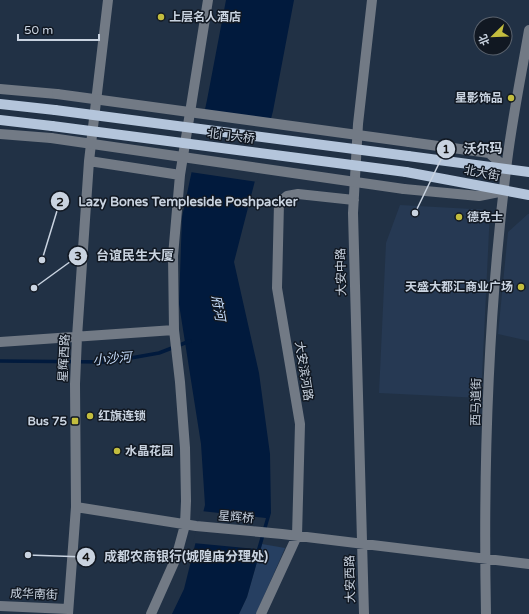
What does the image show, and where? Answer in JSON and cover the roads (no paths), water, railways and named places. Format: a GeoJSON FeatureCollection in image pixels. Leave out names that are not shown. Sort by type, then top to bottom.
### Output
{"type":"FeatureCollection","features":[{"type":"Feature","properties":{"kind":"main road","name":"北门大桥"},"geometry":{"type":"LineString","coordinates":[[0,104],[408,156]]}},
{"type":"Feature","properties":{"kind":"main road","name":"北门大桥"},"geometry":{"type":"LineString","coordinates":[[0,120],[406,172]]}},
{"type":"Feature","properties":{"kind":"main road","name":"北大街"},"geometry":{"type":"LineString","coordinates":[[408,156],[529,172]]}},
{"type":"Feature","properties":{"kind":"main road","name":"北大街"},"geometry":{"type":"LineString","coordinates":[[406,172],[529,195]]}},
{"type":"Feature","properties":{"kind":"street","name":"星辉西路"},"geometry":{"type":"LineString","coordinates":[[68,611],[76,507],[75,384],[77,342],[89,161],[108,0]]}},
{"type":"Feature","properties":{"kind":"street"},"geometry":{"type":"LineString","coordinates":[[150,614],[176,558],[185,525],[185,448],[175,335],[173,256],[180,175],[208,0]]}},
{"type":"Feature","properties":{"kind":"street","name":"大安中路"},"geometry":{"type":"LineString","coordinates":[[362,544],[354,289],[354,200],[358,124],[372,0]]}},
{"type":"Feature","properties":{"kind":"street","name":"西马道街"},"geometry":{"type":"LineString","coordinates":[[486,614],[485,559],[490,326],[506,168],[529,30]]}},
{"type":"Feature","properties":{"kind":"street"},"geometry":{"type":"LineString","coordinates":[[0,89],[57,94],[488,153],[506,168]]}},
{"type":"Feature","properties":{"kind":"street"},"geometry":{"type":"LineString","coordinates":[[0,134],[51,138],[404,189],[479,196],[504,190]]}},
{"type":"Feature","properties":{"kind":"street"},"geometry":{"type":"LineString","coordinates":[[89,161],[180,175]]}},
{"type":"Feature","properties":{"kind":"street","name":"大安滨河路"},"geometry":{"type":"LineString","coordinates":[[261,614],[297,536],[300,424],[277,288],[279,203],[287,196],[298,194],[354,200]]}},
{"type":"Feature","properties":{"kind":"street"},"geometry":{"type":"LineString","coordinates":[[0,342],[77,342],[175,335]]}},
{"type":"Feature","properties":{"kind":"street","name":"星辉桥"},"geometry":{"type":"LineString","coordinates":[[76,507],[185,525],[297,536],[529,564]]}},
{"type":"Feature","properties":{"kind":"street","name":"大安西路"},"geometry":{"type":"LineString","coordinates":[[362,544],[364,614]]}},
{"type":"Feature","properties":{"kind":"street","name":"成华南街"},"geometry":{"type":"LineString","coordinates":[[0,606],[68,611]]}},
{"type":"Feature","properties":{"kind":"water","name":"府河"},"geometry":{"type":"Polygon","coordinates":[[[226,0],[294,0],[273,111],[234,262],[259,373],[270,454],[271,513],[247,597],[239,614],[172,614],[184,589],[205,505],[201,444],[179,304],[182,217],[207,100],[226,0]]]}},
{"type":"Feature","properties":{"kind":"waterway","name":"小沙河"},"geometry":{"type":"LineString","coordinates":[[0,361],[108,362],[159,353],[190,341]]}},
{"type":"Feature","properties":{"kind":"place","name":"上层名人酒店"},"geometry":{"type":"Point","coordinates":[161,17]}},
{"type":"Feature","properties":{"kind":"place","name":"星影饰品"},"geometry":{"type":"Point","coordinates":[511,98]}},
{"type":"Feature","properties":{"kind":"place","name":"沃尔玛"},"geometry":{"type":"Point","coordinates":[415,213]}},
{"type":"Feature","properties":{"kind":"place","name":"德克士"},"geometry":{"type":"Point","coordinates":[459,217]}},
{"type":"Feature","properties":{"kind":"place","name":"Lazy Bones Templeside Poshpacker"},"geometry":{"type":"Point","coordinates":[42,260]}},
{"type":"Feature","properties":{"kind":"place","name":"天盛大都汇商业广场"},"geometry":{"type":"Point","coordinates":[521,287]}},
{"type":"Feature","properties":{"kind":"place","name":"台谊民生大厦"},"geometry":{"type":"Point","coordinates":[34,288]}},
{"type":"Feature","properties":{"kind":"place","name":"红旗连锁"},"geometry":{"type":"Point","coordinates":[90,416]}},
{"type":"Feature","properties":{"kind":"place","name":"Bus 75"},"geometry":{"type":"Point","coordinates":[75,421]}},
{"type":"Feature","properties":{"kind":"place","name":"水晶花园"},"geometry":{"type":"Point","coordinates":[117,451]}},
{"type":"Feature","properties":{"kind":"place","name":"成都农商银行(城隍庙分理处)"},"geometry":{"type":"Point","coordinates":[28,555]}}]}
